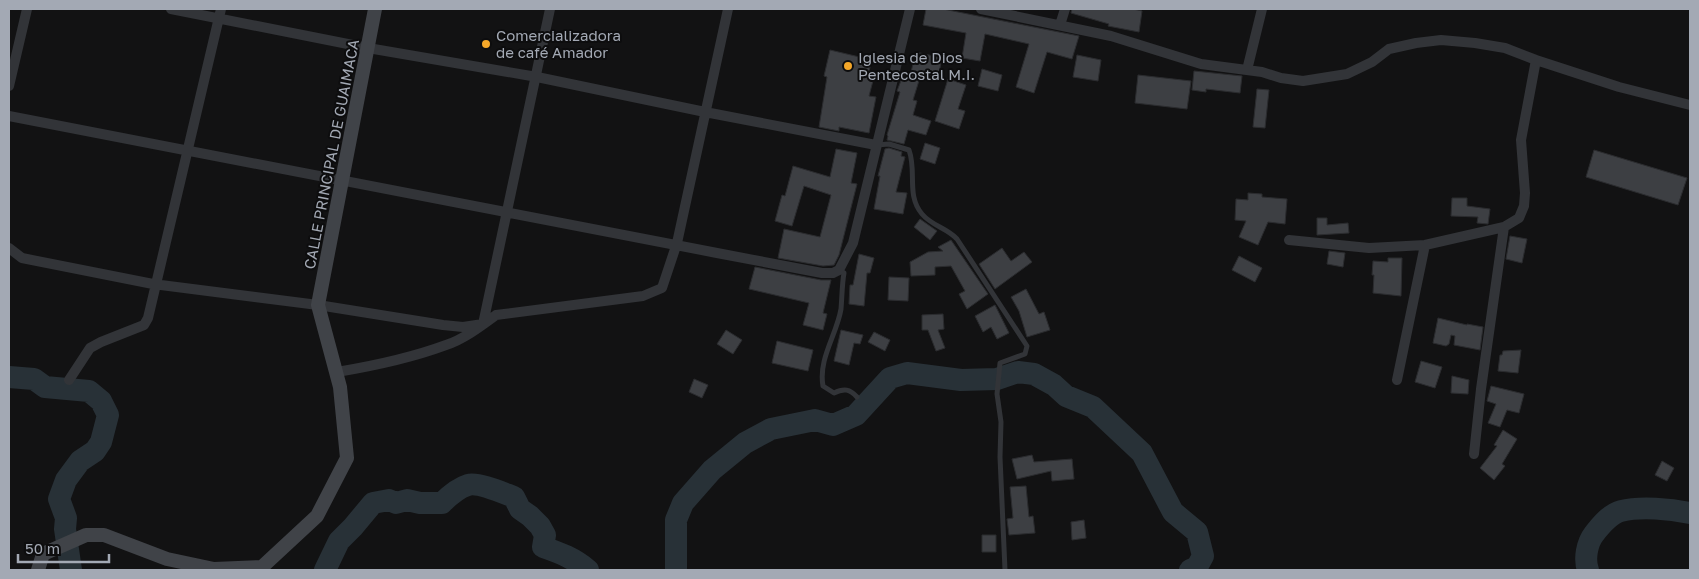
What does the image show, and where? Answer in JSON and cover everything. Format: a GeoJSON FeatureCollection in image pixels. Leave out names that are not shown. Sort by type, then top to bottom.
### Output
{"type":"FeatureCollection","features":[{"type":"Feature","properties":{"kind":"street"},"geometry":{"type":"LineString","coordinates":[[9,86],[28,9]]}},
{"type":"Feature","properties":{"kind":"street"},"geometry":{"type":"LineString","coordinates":[[171,9],[220,14],[368,48],[537,77],[876,145]]}},
{"type":"Feature","properties":{"kind":"street","name":"CALLE PRINCIPAL DE GUAIMACA"},"geometry":{"type":"LineString","coordinates":[[318,305],[375,9]]}},
{"type":"Feature","properties":{"kind":"street"},"geometry":{"type":"LineString","coordinates":[[483,324],[550,9]]}},
{"type":"Feature","properties":{"kind":"street"},"geometry":{"type":"LineString","coordinates":[[337,372],[373,366],[448,345],[496,315],[643,296],[662,288],[676,245],[728,9]]}},
{"type":"Feature","properties":{"kind":"street"},"geometry":{"type":"LineString","coordinates":[[9,116],[676,245],[822,272],[833,272],[839,270],[853,243],[910,9]]}},
{"type":"Feature","properties":{"kind":"street"},"geometry":{"type":"LineString","coordinates":[[981,9],[1111,36],[1201,64],[1262,72],[1281,78],[1303,81],[1347,74],[1372,62],[1389,49],[1441,40],[1474,43],[1505,48],[1618,87],[1690,105]]}},
{"type":"Feature","properties":{"kind":"street"},"geometry":{"type":"LineString","coordinates":[[1060,25],[1065,9]]}},
{"type":"Feature","properties":{"kind":"street"},"geometry":{"type":"LineString","coordinates":[[1247,70],[1262,9]]}},
{"type":"Feature","properties":{"kind":"street"},"geometry":{"type":"LineString","coordinates":[[69,380],[90,348],[144,325],[148,318],[220,14]]}},
{"type":"Feature","properties":{"kind":"street"},"geometry":{"type":"LineString","coordinates":[[1289,240],[1369,248],[1425,245],[1504,227],[1519,218],[1524,206],[1525,193],[1520,140],[1536,60]]}},
{"type":"Feature","properties":{"kind":"street"},"geometry":{"type":"LineString","coordinates":[[1474,454],[1481,388],[1504,227]]}},
{"type":"Feature","properties":{"kind":"street"},"geometry":{"type":"LineString","coordinates":[[1398,380],[1425,245]]}},
{"type":"Feature","properties":{"kind":"street"},"geometry":{"type":"LineString","coordinates":[[9,248],[22,258],[156,285],[318,305],[443,325],[463,327],[483,324]]}},
{"type":"Feature","properties":{"kind":"street"},"geometry":{"type":"LineString","coordinates":[[38,570],[46,552],[86,535],[104,536],[167,559],[214,569],[262,567],[317,516],[347,458],[340,387],[318,305]]}},
{"type":"Feature","properties":{"kind":"lane"},"geometry":{"type":"LineString","coordinates":[[876,145],[889,144],[909,150],[912,158],[914,202],[922,215],[930,222],[952,233],[957,239],[1027,346],[1025,354],[1000,363],[997,394],[1001,422],[1000,457],[1005,570]]}},
{"type":"Feature","properties":{"kind":"lane"},"geometry":{"type":"LineString","coordinates":[[839,270],[844,273],[840,310],[821,378],[823,386],[834,393],[842,389],[857,396]]}},
{"type":"Feature","properties":{"kind":"building"},"geometry":{"type":"Polygon","coordinates":[[[926,9],[943,9],[1079,36],[1072,59],[1047,52],[1034,93],[1016,87],[1029,44],[985,34],[980,61],[962,58],[966,33],[923,25],[926,9]]]}},
{"type":"Feature","properties":{"kind":"building"},"geometry":{"type":"Polygon","coordinates":[[[1072,9],[1133,9],[1142,11],[1139,32],[1108,26],[1109,24],[1071,13],[1072,9]]]}},
{"type":"Feature","properties":{"kind":"building"},"geometry":{"type":"Polygon","coordinates":[[[830,50],[872,60],[869,71],[875,73],[869,96],[876,97],[869,133],[839,127],[839,131],[819,127],[827,77],[824,76],[830,50]]]}},
{"type":"Feature","properties":{"kind":"building"},"geometry":{"type":"Polygon","coordinates":[[[916,52],[942,58],[938,78],[921,74],[913,100],[917,101],[913,115],[931,121],[926,135],[908,130],[904,144],[887,140],[887,135],[900,92],[897,91],[902,78],[909,80],[916,52]]]}},
{"type":"Feature","properties":{"kind":"building"},"geometry":{"type":"Polygon","coordinates":[[[1077,55],[1101,60],[1098,81],[1073,77],[1077,55]]]}},
{"type":"Feature","properties":{"kind":"building"},"geometry":{"type":"Polygon","coordinates":[[[982,69],[1002,75],[998,91],[978,86],[982,69]]]}},
{"type":"Feature","properties":{"kind":"building"},"geometry":{"type":"Polygon","coordinates":[[[1194,71],[1242,76],[1240,93],[1206,89],[1206,92],[1192,90],[1194,71]]]}},
{"type":"Feature","properties":{"kind":"building"},"geometry":{"type":"Polygon","coordinates":[[[1138,75],[1191,81],[1187,109],[1135,103],[1138,75]]]}},
{"type":"Feature","properties":{"kind":"building"},"geometry":{"type":"Polygon","coordinates":[[[948,79],[966,85],[958,109],[965,111],[959,129],[935,121],[948,79]]]}},
{"type":"Feature","properties":{"kind":"building"},"geometry":{"type":"Polygon","coordinates":[[[1257,89],[1269,90],[1265,128],[1253,127],[1257,89]]]}},
{"type":"Feature","properties":{"kind":"building"},"geometry":{"type":"Polygon","coordinates":[[[925,143],[940,148],[935,164],[920,159],[925,143]]]}},
{"type":"Feature","properties":{"kind":"building"},"geometry":{"type":"Polygon","coordinates":[[[889,148],[902,152],[901,156],[905,157],[896,192],[907,193],[903,214],[874,209],[880,176],[878,176],[885,149],[889,148]]]}},
{"type":"Feature","properties":{"kind":"building"},"geometry":{"type":"Polygon","coordinates":[[[836,149],[857,153],[851,183],[857,184],[839,255],[834,265],[823,266],[778,258],[784,229],[820,237],[831,195],[804,186],[792,226],[775,221],[782,195],[785,196],[793,166],[830,177],[836,149]]]}},
{"type":"Feature","properties":{"kind":"building"},"geometry":{"type":"Polygon","coordinates":[[[1594,150],[1687,178],[1678,205],[1586,177],[1594,150]]]}},
{"type":"Feature","properties":{"kind":"building"},"geometry":{"type":"Polygon","coordinates":[[[1248,193],[1262,194],[1262,197],[1287,199],[1285,224],[1268,222],[1258,245],[1239,237],[1246,221],[1235,220],[1236,199],[1248,200],[1248,193]]]}},
{"type":"Feature","properties":{"kind":"building"},"geometry":{"type":"Polygon","coordinates":[[[1452,198],[1467,198],[1467,206],[1490,209],[1488,224],[1477,223],[1478,217],[1451,216],[1452,198]]]}},
{"type":"Feature","properties":{"kind":"building"},"geometry":{"type":"Polygon","coordinates":[[[1317,218],[1327,218],[1327,225],[1348,223],[1349,233],[1317,235],[1317,218]]]}},
{"type":"Feature","properties":{"kind":"building"},"geometry":{"type":"Polygon","coordinates":[[[920,219],[937,231],[930,240],[914,227],[920,219]]]}},
{"type":"Feature","properties":{"kind":"building"},"geometry":{"type":"Polygon","coordinates":[[[1510,236],[1527,239],[1522,263],[1506,259],[1510,236]]]}},
{"type":"Feature","properties":{"kind":"building"},"geometry":{"type":"Polygon","coordinates":[[[951,240],[988,294],[967,309],[959,294],[965,291],[951,266],[935,267],[935,275],[911,276],[910,262],[928,252],[943,251],[938,247],[951,240]]]}},
{"type":"Feature","properties":{"kind":"building"},"geometry":{"type":"Polygon","coordinates":[[[1002,248],[1011,261],[1024,252],[1032,262],[995,289],[979,264],[1002,248]]]}},
{"type":"Feature","properties":{"kind":"building"},"geometry":{"type":"Polygon","coordinates":[[[1329,251],[1345,253],[1343,267],[1327,264],[1329,251]]]}},
{"type":"Feature","properties":{"kind":"building"},"geometry":{"type":"Polygon","coordinates":[[[859,254],[874,258],[870,273],[867,273],[864,306],[849,304],[850,285],[853,285],[859,254]]]}},
{"type":"Feature","properties":{"kind":"building"},"geometry":{"type":"Polygon","coordinates":[[[1239,256],[1262,268],[1255,282],[1232,270],[1239,256]]]}},
{"type":"Feature","properties":{"kind":"building"},"geometry":{"type":"Polygon","coordinates":[[[1388,258],[1402,258],[1401,296],[1373,293],[1373,261],[1388,262],[1388,258]]]}},
{"type":"Feature","properties":{"kind":"building"},"geometry":{"type":"Polygon","coordinates":[[[755,267],[821,280],[831,280],[823,313],[827,314],[823,330],[803,325],[809,303],[749,289],[755,267]]]}},
{"type":"Feature","properties":{"kind":"building"},"geometry":{"type":"Polygon","coordinates":[[[889,277],[909,278],[908,301],[888,300],[889,277]]]}},
{"type":"Feature","properties":{"kind":"building"},"geometry":{"type":"Polygon","coordinates":[[[1026,289],[1039,314],[1044,312],[1050,330],[1027,337],[1019,311],[1011,297],[1026,289]]]}},
{"type":"Feature","properties":{"kind":"building"},"geometry":{"type":"Polygon","coordinates":[[[995,305],[1009,333],[997,339],[991,327],[983,332],[975,316],[995,305]]]}},
{"type":"Feature","properties":{"kind":"building"},"geometry":{"type":"Polygon","coordinates":[[[943,314],[944,329],[938,330],[945,348],[936,351],[928,330],[922,330],[922,315],[943,314]]]}},
{"type":"Feature","properties":{"kind":"building"},"geometry":{"type":"Polygon","coordinates":[[[1438,318],[1483,327],[1480,350],[1454,345],[1455,336],[1451,335],[1449,344],[1446,346],[1433,343],[1438,318]]]}},
{"type":"Feature","properties":{"kind":"building"},"geometry":{"type":"Polygon","coordinates":[[[726,330],[742,340],[733,354],[717,344],[726,330]]]}},
{"type":"Feature","properties":{"kind":"building"},"geometry":{"type":"Polygon","coordinates":[[[841,330],[863,335],[860,344],[854,343],[849,365],[834,361],[841,330]]]}},
{"type":"Feature","properties":{"kind":"building"},"geometry":{"type":"Polygon","coordinates":[[[874,332],[890,340],[885,351],[868,342],[874,332]]]}},
{"type":"Feature","properties":{"kind":"building"},"geometry":{"type":"Polygon","coordinates":[[[777,341],[813,350],[808,371],[772,363],[777,341]]]}},
{"type":"Feature","properties":{"kind":"building"},"geometry":{"type":"Polygon","coordinates":[[[1521,350],[1518,373],[1498,371],[1500,355],[1502,355],[1503,351],[1521,350]]]}},
{"type":"Feature","properties":{"kind":"building"},"geometry":{"type":"Polygon","coordinates":[[[1421,361],[1442,367],[1435,388],[1415,382],[1421,361]]]}},
{"type":"Feature","properties":{"kind":"building"},"geometry":{"type":"Polygon","coordinates":[[[1452,376],[1469,380],[1468,394],[1451,393],[1452,376]]]}},
{"type":"Feature","properties":{"kind":"building"},"geometry":{"type":"Polygon","coordinates":[[[694,379],[708,385],[702,398],[689,392],[694,379]]]}},
{"type":"Feature","properties":{"kind":"building"},"geometry":{"type":"Polygon","coordinates":[[[1491,386],[1524,394],[1519,413],[1507,410],[1500,427],[1488,423],[1496,404],[1487,401],[1491,386]]]}},
{"type":"Feature","properties":{"kind":"building"},"geometry":{"type":"Polygon","coordinates":[[[1503,430],[1517,439],[1502,464],[1505,466],[1494,480],[1480,468],[1497,446],[1494,445],[1503,430]]]}},
{"type":"Feature","properties":{"kind":"building"},"geometry":{"type":"Polygon","coordinates":[[[1032,455],[1034,462],[1072,459],[1074,479],[1052,481],[1051,471],[1017,479],[1012,459],[1032,455]]]}},
{"type":"Feature","properties":{"kind":"building"},"geometry":{"type":"Polygon","coordinates":[[[1662,461],[1674,468],[1667,481],[1655,475],[1662,461]]]}},
{"type":"Feature","properties":{"kind":"building"},"geometry":{"type":"Polygon","coordinates":[[[1026,486],[1029,517],[1033,516],[1035,533],[1009,535],[1007,519],[1013,518],[1010,487],[1026,486]]]}},
{"type":"Feature","properties":{"kind":"building"},"geometry":{"type":"Polygon","coordinates":[[[1084,520],[1086,538],[1072,540],[1071,522],[1084,520]]]}},
{"type":"Feature","properties":{"kind":"building"},"geometry":{"type":"Polygon","coordinates":[[[982,535],[996,535],[996,552],[982,552],[982,535]]]}},
{"type":"Feature","properties":{"kind":"waterway"},"geometry":{"type":"LineString","coordinates":[[676,570],[676,520],[683,503],[712,470],[745,443],[771,429],[815,420],[833,425],[856,415],[890,378],[907,373],[961,380],[997,379],[1018,372],[1034,374],[1054,385],[1066,396],[1093,407],[1142,453],[1173,512],[1197,532],[1203,556],[1197,567],[1190,570]]}},
{"type":"Feature","properties":{"kind":"waterway"},"geometry":{"type":"LineString","coordinates":[[9,377],[34,379],[45,387],[89,391],[101,401],[108,415],[101,442],[95,451],[80,461],[66,480],[59,499],[66,518],[65,529],[71,570]]}},
{"type":"Feature","properties":{"kind":"waterway"},"geometry":{"type":"LineString","coordinates":[[325,570],[339,541],[373,503],[389,500],[396,503],[407,500],[420,503],[442,503],[457,490],[472,484],[491,488],[514,497],[520,509],[540,526],[545,535],[543,547],[572,559],[588,570]]}},
{"type":"Feature","properties":{"kind":"waterway"},"geometry":{"type":"LineString","coordinates":[[1588,570],[1586,556],[1590,542],[1594,534],[1613,515],[1629,509],[1646,508],[1690,513]]}},
{"type":"Feature","properties":{"kind":"place","name":"Comercializadora de café Amador"},"geometry":{"type":"Point","coordinates":[486,44]}},
{"type":"Feature","properties":{"kind":"place","name":"Iglesia de Dios Pentecostal M.I."},"geometry":{"type":"Point","coordinates":[848,66]}}]}
